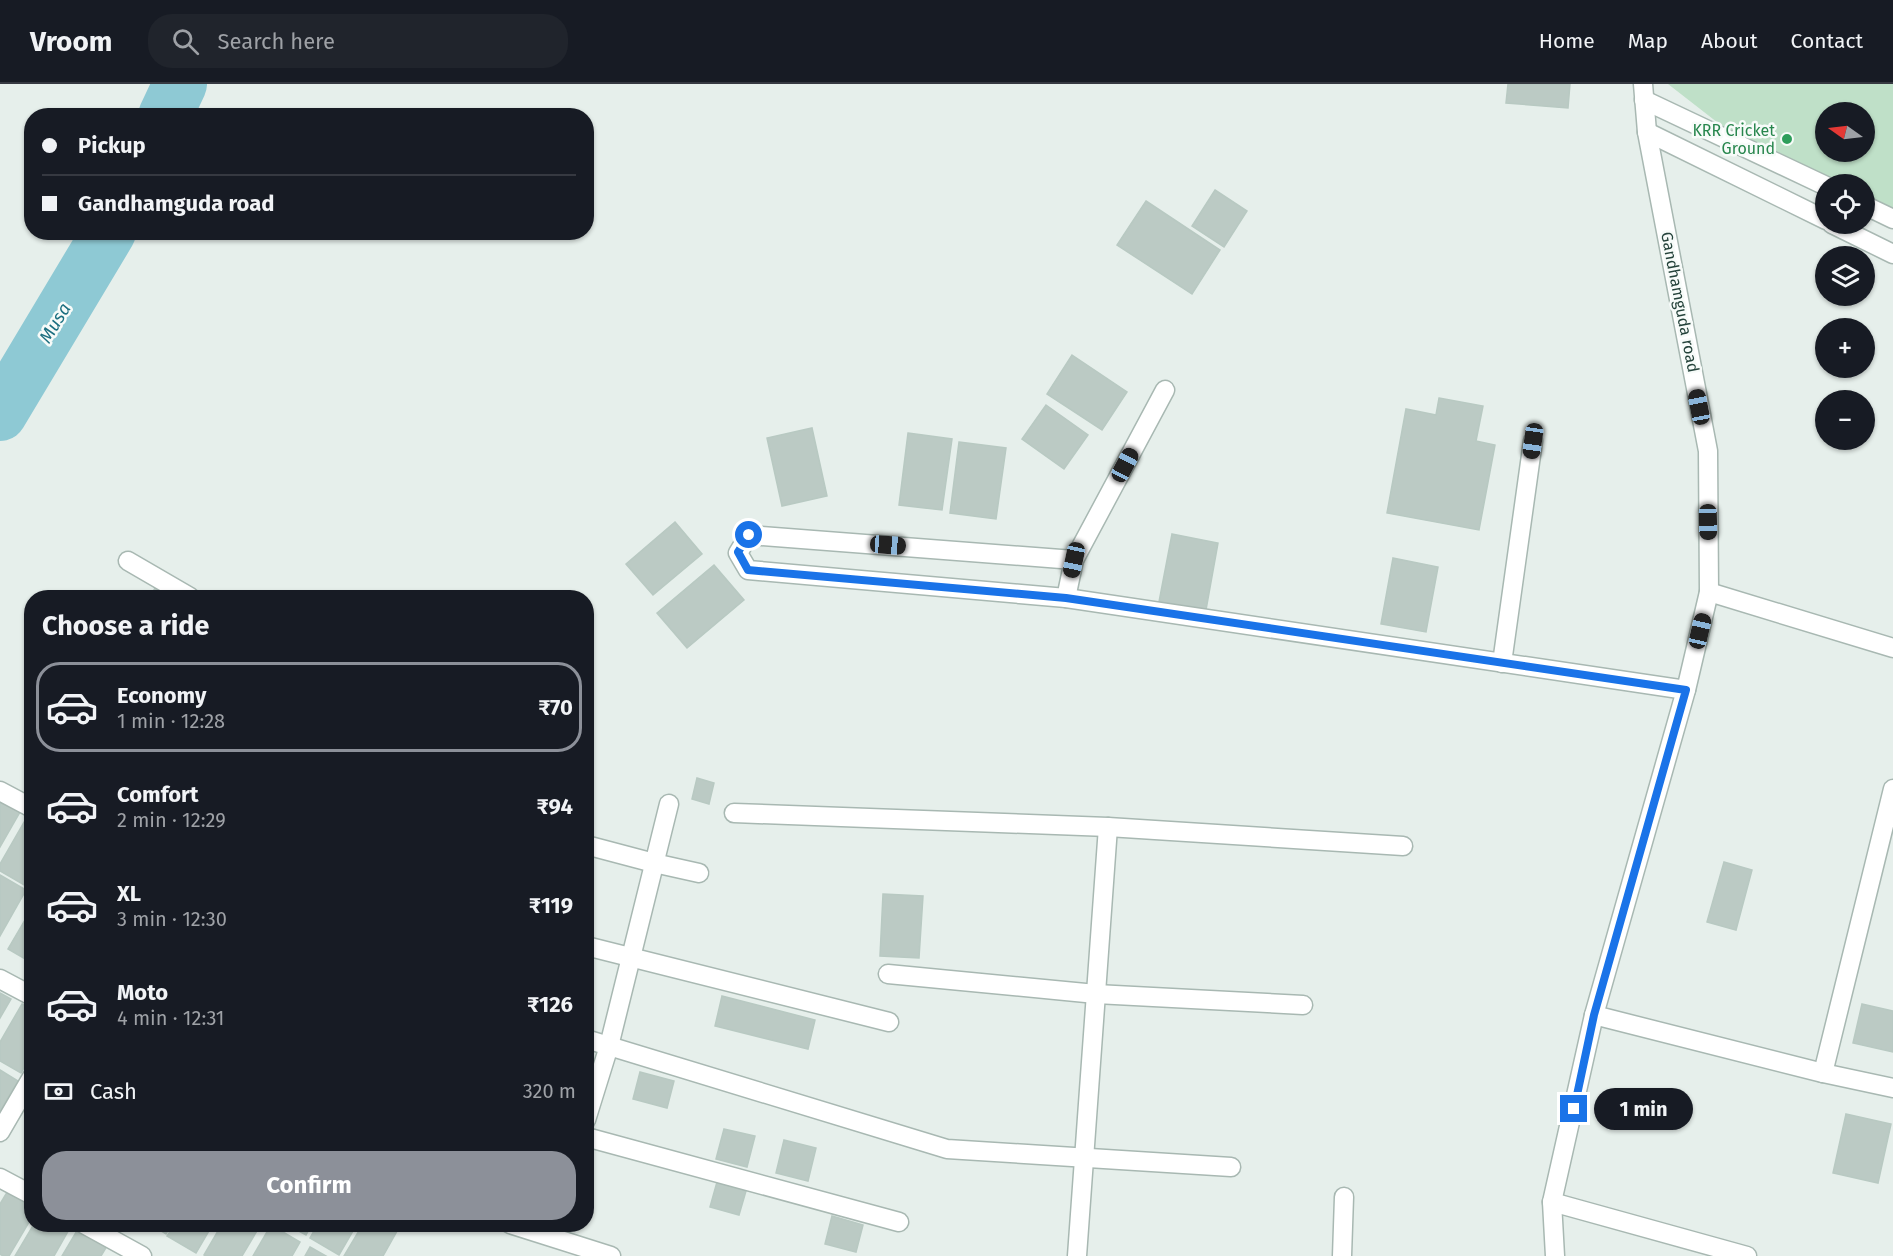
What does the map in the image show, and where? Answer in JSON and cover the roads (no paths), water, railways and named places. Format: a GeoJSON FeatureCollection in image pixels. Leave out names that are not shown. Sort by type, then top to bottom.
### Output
{"type":"FeatureCollection","features":[{"type":"Feature","properties":{"kind":"street","name":"Gandhamguda road"},"geometry":{"type":"LineString","coordinates":[[1555,1256],[1552,1202],[1594,1015],[1686,690],[1709,592],[1708,451],[1647,132],[1644,92]]}},
{"type":"Feature","properties":{"kind":"street"},"geometry":{"type":"LineString","coordinates":[[1644,92],[1815,180]]}},
{"type":"Feature","properties":{"kind":"street"},"geometry":{"type":"LineString","coordinates":[[1647,132],[1815,215]]}},
{"type":"Feature","properties":{"kind":"street"},"geometry":{"type":"LineString","coordinates":[[1875,210],[1893,219]]}},
{"type":"Feature","properties":{"kind":"street"},"geometry":{"type":"LineString","coordinates":[[1852,234],[1893,254]]}},
{"type":"Feature","properties":{"kind":"street"},"geometry":{"type":"LineString","coordinates":[[1066,598],[1074,560],[1165,390]]}},
{"type":"Feature","properties":{"kind":"street"},"geometry":{"type":"LineString","coordinates":[[1502,663],[1533,441]]}},
{"type":"Feature","properties":{"kind":"street"},"geometry":{"type":"LineString","coordinates":[[1074,560],[749,535],[738,552],[748,570],[1066,598],[1686,690]]}},
{"type":"Feature","properties":{"kind":"street"},"geometry":{"type":"LineString","coordinates":[[128,561],[178,590]]}},
{"type":"Feature","properties":{"kind":"street"},"geometry":{"type":"LineString","coordinates":[[1709,592],[1893,648]]}},
{"type":"Feature","properties":{"kind":"street"},"geometry":{"type":"LineString","coordinates":[[1823,1073],[1893,789]]}},
{"type":"Feature","properties":{"kind":"street"},"geometry":{"type":"LineString","coordinates":[[0,790],[24,804]]}},
{"type":"Feature","properties":{"kind":"street"},"geometry":{"type":"LineString","coordinates":[[594,1094],[632,957],[669,804]]}},
{"type":"Feature","properties":{"kind":"street"},"geometry":{"type":"LineString","coordinates":[[734,813],[1107,827],[1403,846]]}},
{"type":"Feature","properties":{"kind":"street"},"geometry":{"type":"LineString","coordinates":[[1077,1256],[1107,827]]}},
{"type":"Feature","properties":{"kind":"street"},"geometry":{"type":"LineString","coordinates":[[594,847],[699,873]]}},
{"type":"Feature","properties":{"kind":"street"},"geometry":{"type":"LineString","coordinates":[[594,948],[889,1022]]}},
{"type":"Feature","properties":{"kind":"street"},"geometry":{"type":"LineString","coordinates":[[888,974],[1096,994],[1303,1005]]}},
{"type":"Feature","properties":{"kind":"street"},"geometry":{"type":"LineString","coordinates":[[0,979],[24,992]]}},
{"type":"Feature","properties":{"kind":"street"},"geometry":{"type":"LineString","coordinates":[[1594,1015],[1823,1073],[1893,1088]]}},
{"type":"Feature","properties":{"kind":"street"},"geometry":{"type":"LineString","coordinates":[[594,1041],[947,1149],[1231,1167]]}},
{"type":"Feature","properties":{"kind":"street"},"geometry":{"type":"LineString","coordinates":[[0,1131],[24,1090]]}},
{"type":"Feature","properties":{"kind":"street"},"geometry":{"type":"LineString","coordinates":[[594,1139],[899,1222]]}},
{"type":"Feature","properties":{"kind":"street"},"geometry":{"type":"LineString","coordinates":[[0,1178],[24,1191]]}},
{"type":"Feature","properties":{"kind":"street"},"geometry":{"type":"LineString","coordinates":[[1342,1256],[1344,1197]]}},
{"type":"Feature","properties":{"kind":"street"},"geometry":{"type":"LineString","coordinates":[[1552,1202],[1704,1250],[1747,1256]]}},
{"type":"Feature","properties":{"kind":"street"},"geometry":{"type":"LineString","coordinates":[[98,1232],[142,1256]]}},
{"type":"Feature","properties":{"kind":"street"},"geometry":{"type":"LineString","coordinates":[[557,1232],[611,1256]]}},
{"type":"Feature","properties":{"kind":"waterway","name":"Musa"},"geometry":{"type":"LineString","coordinates":[[169,108],[180,84]]}},
{"type":"Feature","properties":{"kind":"waterway","name":"Musa"},"geometry":{"type":"LineString","coordinates":[[0,414],[104,240]]}},
{"type":"Feature","properties":{"kind":"place","name":"KRR Cricket Ground"},"geometry":{"type":"Point","coordinates":[1787,139]}}]}
